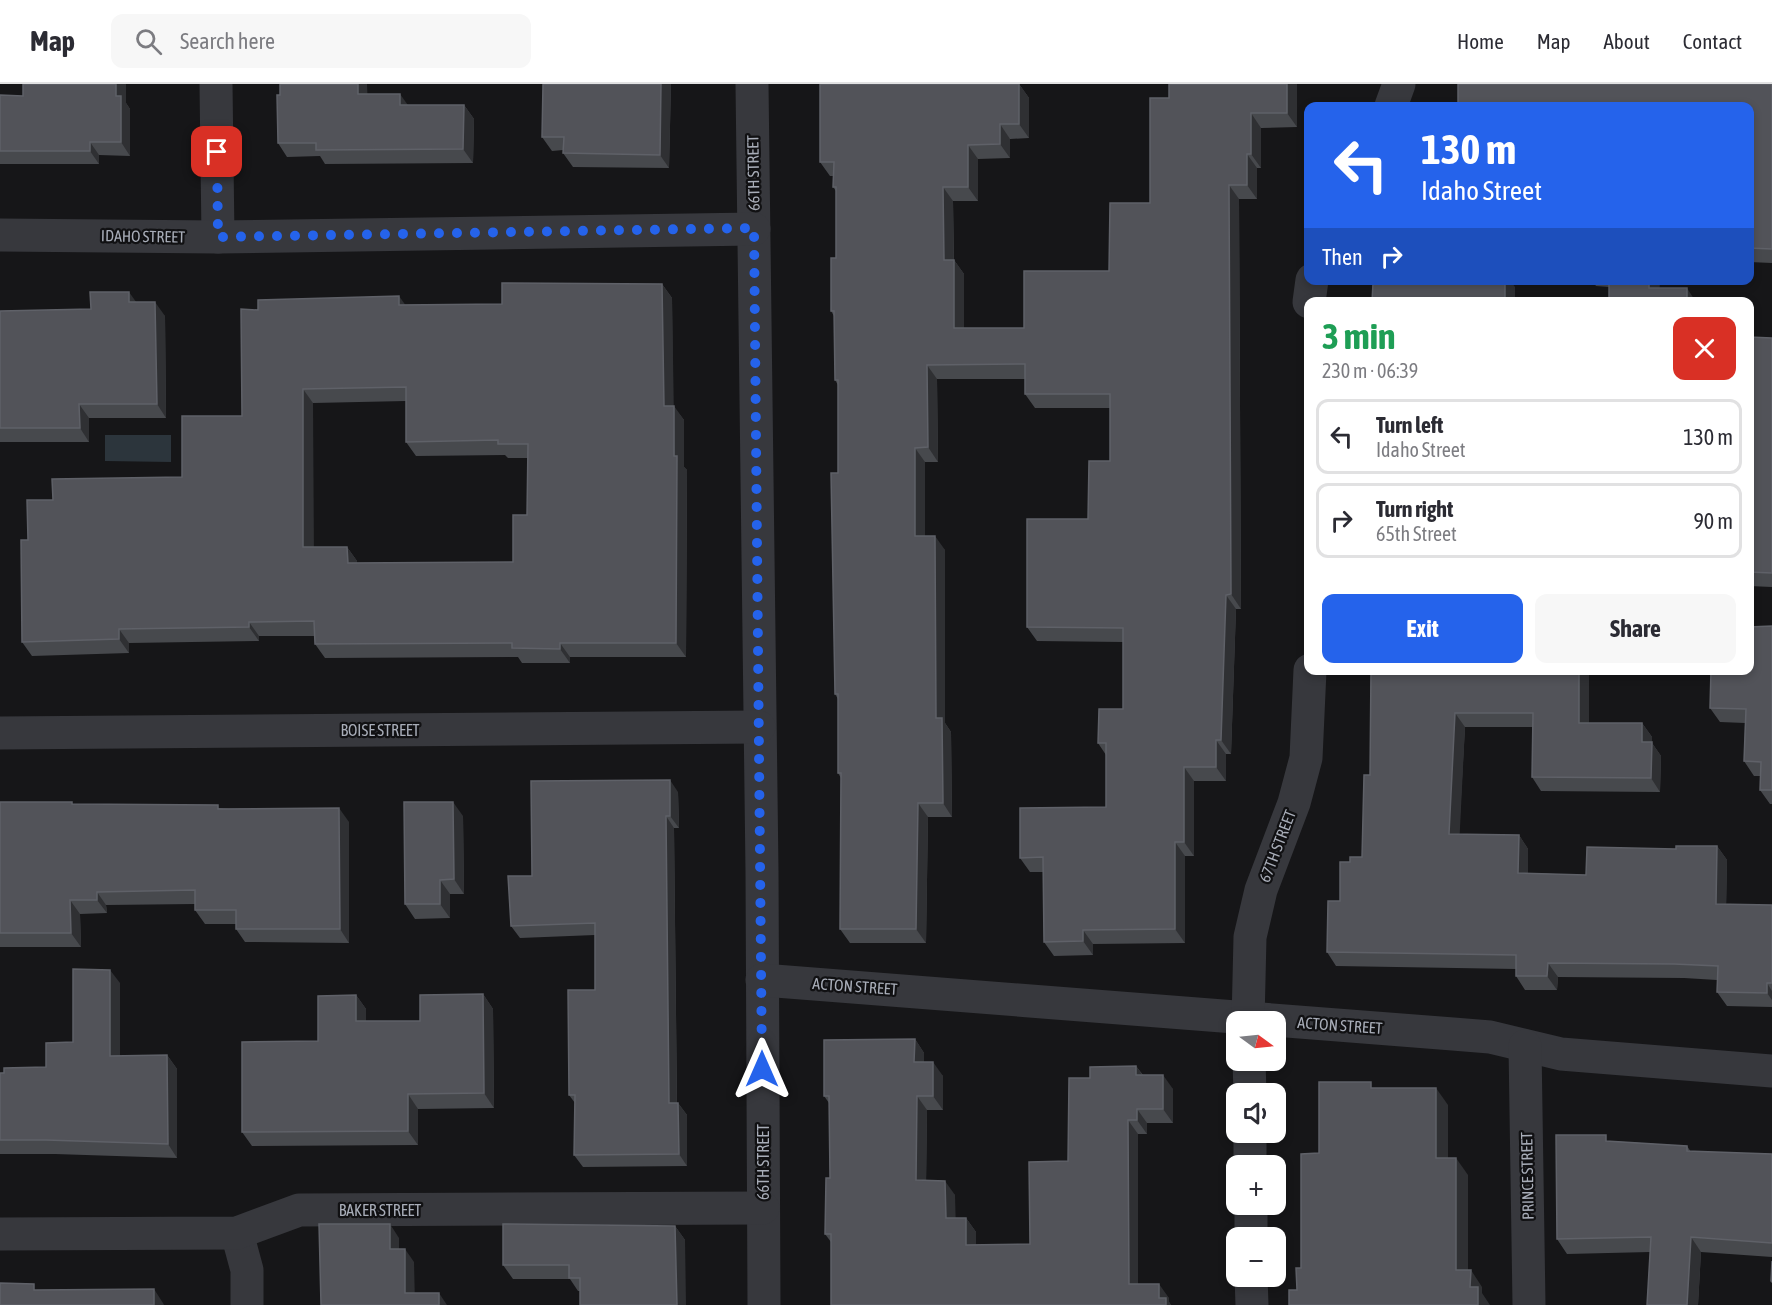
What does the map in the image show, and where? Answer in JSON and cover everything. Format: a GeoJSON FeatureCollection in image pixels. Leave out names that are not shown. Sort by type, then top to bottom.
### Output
{"type":"FeatureCollection","features":[{"type":"Feature","properties":{"kind":"street"},"geometry":{"type":"LineString","coordinates":[[216,84],[218,237]]}},
{"type":"Feature","properties":{"kind":"street","name":"66TH STREET"},"geometry":{"type":"LineString","coordinates":[[752,84],[764,1305]]}},
{"type":"Feature","properties":{"kind":"street"},"geometry":{"type":"LineString","coordinates":[[1392,102],[1399,84]]}},
{"type":"Feature","properties":{"kind":"street","name":"IDAHO STREET"},"geometry":{"type":"LineString","coordinates":[[0,235],[218,237],[754,228]]}},
{"type":"Feature","properties":{"kind":"street","name":"67TH STREET"},"geometry":{"type":"LineString","coordinates":[[1248,1011],[1250,937],[1261,890],[1294,803],[1306,758],[1311,675]]}},
{"type":"Feature","properties":{"kind":"street","name":"BOISE STREET"},"geometry":{"type":"LineString","coordinates":[[0,733],[759,727]]}},
{"type":"Feature","properties":{"kind":"street","name":"ACTON STREET"},"geometry":{"type":"LineString","coordinates":[[762,980],[1226,1018]]}},
{"type":"Feature","properties":{"kind":"street","name":"ACTON STREET"},"geometry":{"type":"LineString","coordinates":[[1286,1023],[1490,1037],[1561,1054],[1772,1071]]}},
{"type":"Feature","properties":{"kind":"street","name":"PRINCE STREET"},"geometry":{"type":"LineString","coordinates":[[1525,1046],[1529,1305]]}},
{"type":"Feature","properties":{"kind":"street","name":"BAKER STREET"},"geometry":{"type":"LineString","coordinates":[[0,1234],[237,1233],[299,1210],[763,1208]]}},
{"type":"Feature","properties":{"kind":"street"},"geometry":{"type":"LineString","coordinates":[[237,1233],[247,1270],[248,1305]]}},
{"type":"Feature","properties":{"kind":"street"},"geometry":{"type":"LineString","coordinates":[[1251,1287],[1252,1305]]}},
{"type":"Feature","properties":{"kind":"shaded area"},"geometry":{"type":"Polygon","coordinates":[[[105,435],[171,435],[171,462],[105,461],[105,435]]]}},
{"type":"Feature","properties":{"kind":"building"},"geometry":{"type":"Polygon","coordinates":[[[23,84],[116,84],[116,96],[121,96],[121,142],[90,142],[90,151],[0,151],[0,95],[23,96],[23,84]]]}},
{"type":"Feature","properties":{"kind":"building"},"geometry":{"type":"Polygon","coordinates":[[[280,84],[358,84],[358,94],[400,94],[400,105],[464,105],[463,149],[316,150],[316,143],[278,143],[277,95],[280,95],[280,84]]]}},
{"type":"Feature","properties":{"kind":"building"},"geometry":{"type":"Polygon","coordinates":[[[543,84],[661,84],[660,155],[563,153],[564,137],[542,137],[543,84]]]}},
{"type":"Feature","properties":{"kind":"building"},"geometry":{"type":"Polygon","coordinates":[[[820,84],[1019,84],[1019,124],[1000,124],[1000,144],[968,145],[968,187],[943,187],[944,260],[954,260],[954,328],[1024,328],[1024,271],[1109,271],[1110,203],[1150,203],[1150,98],[1169,98],[1169,84],[1287,84],[1287,113],[1251,113],[1251,154],[1247,154],[1247,185],[1229,185],[1231,594],[1226,595],[1221,740],[1216,740],[1216,767],[1184,767],[1184,842],[1175,842],[1175,929],[1083,930],[1083,941],[1044,942],[1043,857],[1020,858],[1020,808],[1106,807],[1106,743],[1098,743],[1099,709],[1123,709],[1123,628],[1027,627],[1027,519],[1088,519],[1089,461],[1110,461],[1110,394],[1025,394],[1025,364],[927,365],[928,447],[915,448],[915,536],[935,536],[936,718],[942,718],[943,803],[918,803],[916,929],[840,929],[841,773],[838,773],[838,694],[835,694],[831,473],[838,473],[838,380],[835,380],[834,311],[831,311],[831,258],[836,258],[836,187],[833,187],[834,162],[820,162],[820,84]]]}},
{"type":"Feature","properties":{"kind":"building"},"geometry":{"type":"Polygon","coordinates":[[[1458,84],[1772,84],[1772,249],[1754,248],[1754,102],[1458,102],[1458,84]]]}},
{"type":"Feature","properties":{"kind":"building"},"geometry":{"type":"Polygon","coordinates":[[[502,283],[662,284],[664,406],[674,406],[674,456],[677,456],[676,643],[560,643],[560,649],[512,648],[512,643],[315,644],[314,621],[249,622],[249,627],[119,629],[119,639],[22,642],[21,540],[28,540],[27,500],[53,500],[52,479],[182,477],[182,416],[242,416],[241,309],[258,310],[258,300],[399,296],[399,305],[502,304],[502,283]],[[406,387],[303,389],[303,547],[347,547],[348,563],[513,562],[513,515],[527,515],[528,444],[498,444],[498,440],[406,442],[406,387]]]}},
{"type":"Feature","properties":{"kind":"building"},"geometry":{"type":"Polygon","coordinates":[[[1373,285],[1505,285],[1505,297],[1372,297],[1373,285]]]}},
{"type":"Feature","properties":{"kind":"building"},"geometry":{"type":"Polygon","coordinates":[[[1609,285],[1687,288],[1687,297],[1609,297],[1609,285]]]}},
{"type":"Feature","properties":{"kind":"building"},"geometry":{"type":"Polygon","coordinates":[[[90,292],[129,292],[129,302],[155,302],[157,404],[79,404],[80,428],[0,428],[0,311],[91,309],[90,292]]]}},
{"type":"Feature","properties":{"kind":"building"},"geometry":{"type":"Polygon","coordinates":[[[1754,337],[1772,338],[1772,573],[1754,572],[1754,337]]]}},
{"type":"Feature","properties":{"kind":"building"},"geometry":{"type":"Polygon","coordinates":[[[1772,626],[1772,790],[1760,790],[1761,762],[1744,761],[1746,709],[1710,708],[1711,675],[1754,675],[1754,627],[1772,626]]]}},
{"type":"Feature","properties":{"kind":"building"},"geometry":{"type":"Polygon","coordinates":[[[1371,675],[1579,675],[1579,723],[1642,723],[1642,742],[1652,742],[1651,778],[1532,777],[1533,713],[1455,713],[1449,834],[1519,835],[1518,873],[1586,875],[1587,847],[1676,849],[1676,846],[1717,846],[1716,904],[1772,905],[1772,983],[1767,983],[1767,993],[1717,992],[1718,966],[1548,963],[1547,976],[1516,976],[1516,955],[1327,952],[1328,901],[1340,901],[1340,862],[1350,862],[1350,857],[1362,857],[1364,775],[1370,775],[1371,675]]]}},
{"type":"Feature","properties":{"kind":"building"},"geometry":{"type":"Polygon","coordinates":[[[670,780],[670,816],[666,816],[669,1103],[678,1103],[679,1154],[574,1155],[575,1095],[569,1095],[568,990],[595,990],[595,923],[511,926],[508,876],[532,876],[531,781],[670,780]]]}},
{"type":"Feature","properties":{"kind":"building"},"geometry":{"type":"Polygon","coordinates":[[[0,802],[218,805],[218,809],[339,808],[340,929],[236,929],[236,910],[195,910],[195,890],[97,892],[97,900],[70,900],[71,933],[0,933],[0,802]]]}},
{"type":"Feature","properties":{"kind":"building"},"geometry":{"type":"Polygon","coordinates":[[[404,802],[453,802],[454,879],[440,880],[440,904],[405,904],[404,802]]]}},
{"type":"Feature","properties":{"kind":"building"},"geometry":{"type":"Polygon","coordinates":[[[73,969],[110,970],[110,1056],[167,1055],[168,1144],[0,1140],[0,1073],[4,1073],[4,1068],[46,1067],[46,1043],[73,1042],[73,969]]]}},
{"type":"Feature","properties":{"kind":"building"},"geometry":{"type":"Polygon","coordinates":[[[483,994],[484,1093],[408,1094],[408,1131],[242,1132],[242,1042],[318,1041],[318,996],[356,995],[356,1021],[420,1021],[420,995],[483,994]]]}},
{"type":"Feature","properties":{"kind":"building"},"geometry":{"type":"Polygon","coordinates":[[[915,1039],[914,1062],[933,1062],[933,1096],[917,1096],[916,1180],[945,1181],[946,1218],[966,1218],[966,1245],[1030,1244],[1029,1162],[1068,1161],[1069,1078],[1090,1078],[1090,1067],[1136,1066],[1136,1075],[1163,1075],[1163,1109],[1137,1109],[1137,1120],[1128,1120],[1129,1284],[1159,1284],[1159,1298],[1166,1298],[1166,1305],[831,1305],[831,1234],[825,1234],[826,1178],[830,1178],[829,1096],[824,1096],[824,1040],[915,1039]]]}},
{"type":"Feature","properties":{"kind":"building"},"geometry":{"type":"Polygon","coordinates":[[[1319,1082],[1371,1082],[1371,1088],[1436,1088],[1436,1158],[1456,1158],[1456,1270],[1471,1270],[1470,1287],[1478,1287],[1478,1305],[1289,1305],[1289,1290],[1297,1290],[1296,1268],[1301,1268],[1301,1154],[1319,1153],[1319,1082]]]}},
{"type":"Feature","properties":{"kind":"building"},"geometry":{"type":"Polygon","coordinates":[[[1556,1135],[1606,1135],[1606,1141],[1687,1146],[1687,1151],[1772,1154],[1772,1243],[1691,1237],[1687,1305],[1647,1305],[1651,1237],[1557,1239],[1556,1135]]]}},
{"type":"Feature","properties":{"kind":"building"},"geometry":{"type":"Polygon","coordinates":[[[319,1224],[390,1224],[390,1249],[405,1249],[405,1293],[439,1293],[439,1305],[321,1305],[319,1224]]]}},
{"type":"Feature","properties":{"kind":"building"},"geometry":{"type":"Polygon","coordinates":[[[503,1224],[675,1226],[677,1305],[580,1305],[580,1278],[569,1278],[569,1265],[503,1265],[503,1224]]]}},
{"type":"Feature","properties":{"kind":"building"},"geometry":{"type":"Polygon","coordinates":[[[0,1283],[34,1284],[34,1290],[154,1289],[154,1305],[0,1305],[0,1283]]]}},
{"type":"Feature","properties":{"kind":"route"},"geometry":{"type":"LineString","coordinates":[[217,152],[218,237],[754,228],[762,871],[762,1069]]}}]}
